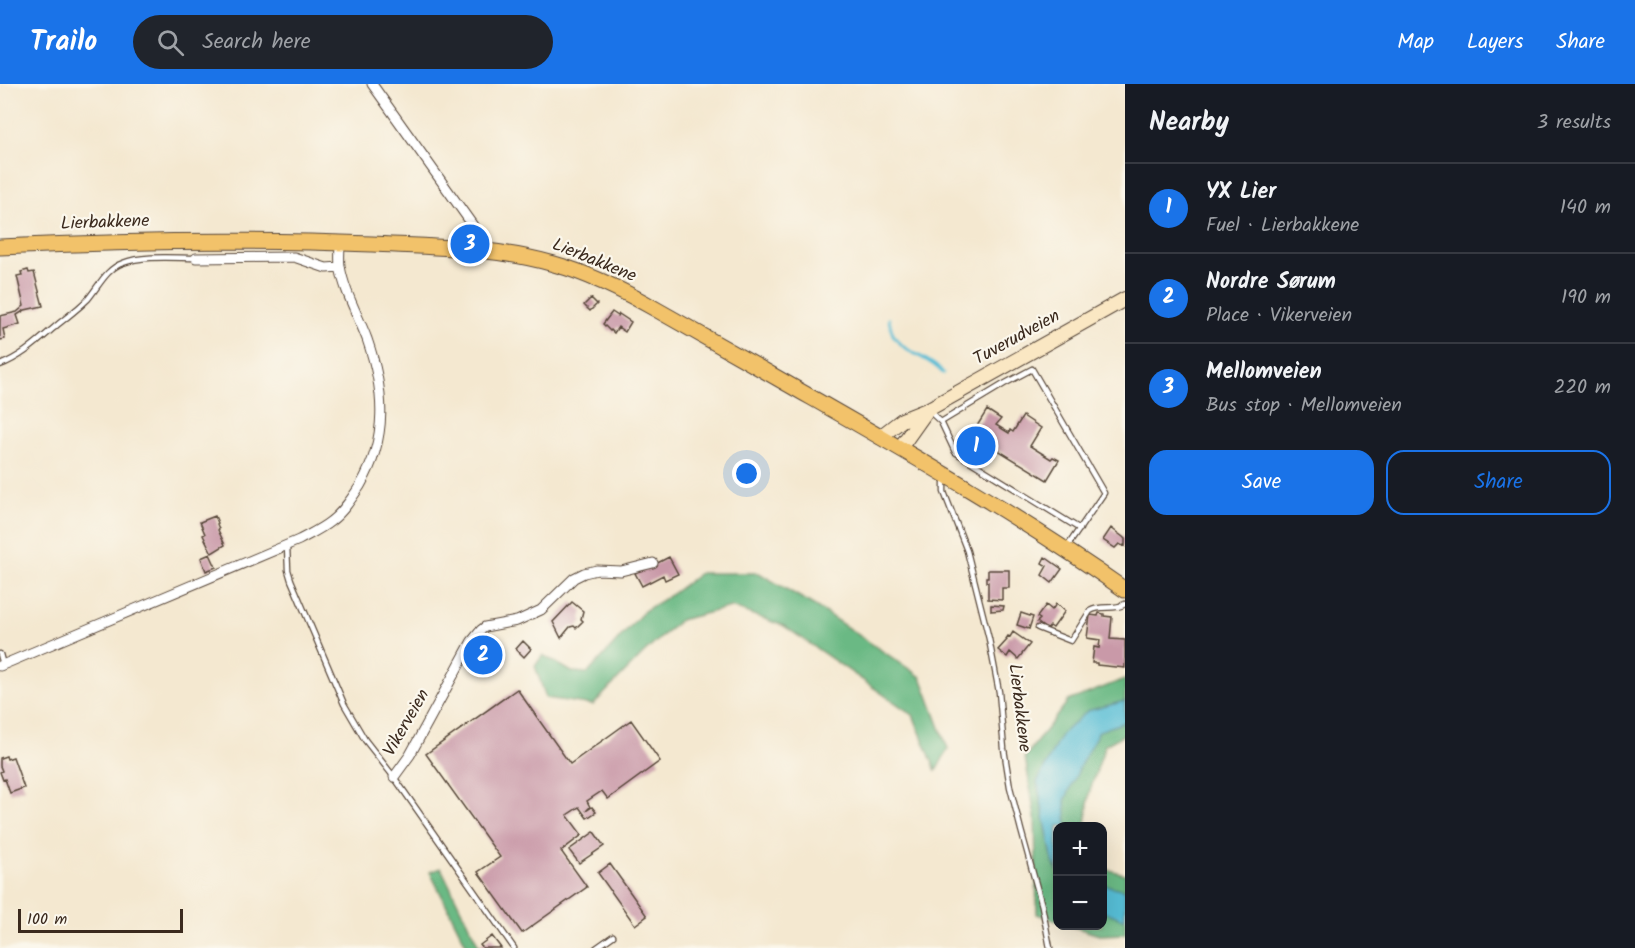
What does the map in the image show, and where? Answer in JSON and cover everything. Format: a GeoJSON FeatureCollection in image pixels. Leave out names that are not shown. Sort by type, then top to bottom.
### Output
{"type":"FeatureCollection","features":[{"type":"Feature","properties":{"kind":"main road","name":"Lierbakkene"},"geometry":{"type":"LineString","coordinates":[[0,247],[203,240],[340,243],[476,250],[545,261],[601,281],[679,322],[948,476],[1065,549],[1125,590]]}},
{"type":"Feature","properties":{"kind":"main road","name":"Tuverudveien"},"geometry":{"type":"LineString","coordinates":[[880,437],[902,420],[927,410],[1125,299]]}},
{"type":"Feature","properties":{"kind":"main road","name":"Tuverudveien"},"geometry":{"type":"LineString","coordinates":[[900,448],[927,410]]}},
{"type":"Feature","properties":{"kind":"street"},"geometry":{"type":"LineString","coordinates":[[372,84],[470,220],[476,233],[476,250]]}},
{"type":"Feature","properties":{"kind":"street"},"geometry":{"type":"LineString","coordinates":[[1,666],[287,546],[325,526],[338,515],[366,476],[379,440],[382,414],[376,368],[340,267],[340,243]]}},
{"type":"Feature","properties":{"kind":"street"},"geometry":{"type":"LineString","coordinates":[[196,258],[294,257],[326,268],[340,267]]}},
{"type":"Feature","properties":{"kind":"street","name":"Vikerveien"},"geometry":{"type":"LineString","coordinates":[[394,777],[410,755],[472,641],[481,630],[517,621],[541,610],[574,578],[584,573],[597,570],[621,571],[653,563]]}},
{"type":"Feature","properties":{"kind":"lane"},"geometry":{"type":"LineString","coordinates":[[2,364],[34,345],[78,308],[106,274],[117,266],[140,259],[196,258]]}},
{"type":"Feature","properties":{"kind":"lane"},"geometry":{"type":"LineString","coordinates":[[941,422],[1032,369],[1104,493],[1065,549]]}},
{"type":"Feature","properties":{"kind":"lane"},"geometry":{"type":"LineString","coordinates":[[927,410],[941,422],[956,452],[1080,529]]}},
{"type":"Feature","properties":{"kind":"lane","name":"Lierbakkene"},"geometry":{"type":"LineString","coordinates":[[948,476],[944,483],[944,492],[967,550],[989,639],[999,692],[1010,787],[1040,898],[1050,948]]}},
{"type":"Feature","properties":{"kind":"lane","name":"Vikerveien"},"geometry":{"type":"LineString","coordinates":[[287,546],[288,570],[291,580],[344,704],[365,740],[394,777]]}},
{"type":"Feature","properties":{"kind":"lane"},"geometry":{"type":"LineString","coordinates":[[1038,628],[1071,641],[1094,608],[1115,608],[1125,604]]}},
{"type":"Feature","properties":{"kind":"lane"},"geometry":{"type":"LineString","coordinates":[[0,654],[1,666]]}},
{"type":"Feature","properties":{"kind":"lane"},"geometry":{"type":"LineString","coordinates":[[394,777],[514,948]]}},
{"type":"Feature","properties":{"kind":"lane"},"geometry":{"type":"LineString","coordinates":[[596,948],[613,936]]}},
{"type":"Feature","properties":{"kind":"green space"},"geometry":{"type":"Polygon","coordinates":[[[700,573],[759,573],[815,606],[921,677],[948,749],[936,771],[913,715],[784,626],[731,607],[680,620],[593,705],[546,698],[535,666],[543,655],[572,672],[588,673],[644,611],[700,573]]]}},
{"type":"Feature","properties":{"kind":"green space"},"geometry":{"type":"Polygon","coordinates":[[[1125,679],[1125,734],[1105,745],[1089,794],[1086,822],[1053,822],[1053,920],[1037,914],[1035,817],[1025,757],[1068,701],[1125,679]]]}},
{"type":"Feature","properties":{"kind":"green space"},"geometry":{"type":"Polygon","coordinates":[[[441,868],[480,948],[468,948],[430,872],[441,868]]]}},
{"type":"Feature","properties":{"kind":"green space"},"geometry":{"type":"Polygon","coordinates":[[[1107,870],[1125,874],[1125,934],[1099,935],[1083,930],[1107,930],[1107,870]]]}},
{"type":"Feature","properties":{"kind":"water"},"geometry":{"type":"Polygon","coordinates":[[[1125,701],[1125,722],[1099,731],[1082,762],[1065,801],[1067,822],[1053,822],[1053,862],[1037,782],[1061,735],[1087,711],[1125,701]]]}},
{"type":"Feature","properties":{"kind":"water"},"geometry":{"type":"Polygon","coordinates":[[[1107,885],[1125,890],[1125,920],[1107,913],[1107,885]]]}},
{"type":"Feature","properties":{"kind":"building"},"geometry":{"type":"Polygon","coordinates":[[[28,270],[29,273],[34,272],[43,306],[25,310],[17,315],[20,324],[3,329],[5,339],[0,340],[0,316],[17,312],[24,306],[17,276],[28,270]]]}},
{"type":"Feature","properties":{"kind":"building"},"geometry":{"type":"Polygon","coordinates":[[[591,298],[597,304],[590,311],[584,305],[591,298]]]}},
{"type":"Feature","properties":{"kind":"building"},"geometry":{"type":"Polygon","coordinates":[[[612,312],[631,322],[625,332],[618,327],[614,333],[603,324],[612,312]]]}},
{"type":"Feature","properties":{"kind":"building"},"geometry":{"type":"Polygon","coordinates":[[[987,410],[1001,419],[996,425],[1009,433],[1010,430],[1013,432],[1023,416],[1041,428],[1030,446],[1051,459],[1053,457],[1059,460],[1047,480],[972,434],[987,410]]]}},
{"type":"Feature","properties":{"kind":"building"},"geometry":{"type":"Polygon","coordinates":[[[215,516],[225,545],[212,553],[203,535],[205,534],[200,522],[215,516]]]}},
{"type":"Feature","properties":{"kind":"building"},"geometry":{"type":"Polygon","coordinates":[[[1111,528],[1125,539],[1125,546],[1119,544],[1115,548],[1103,540],[1111,528]]]}},
{"type":"Feature","properties":{"kind":"building"},"geometry":{"type":"Polygon","coordinates":[[[210,554],[216,567],[206,571],[201,558],[210,554]]]}},
{"type":"Feature","properties":{"kind":"building"},"geometry":{"type":"Polygon","coordinates":[[[669,557],[678,574],[665,580],[663,575],[642,586],[635,573],[669,557]]]}},
{"type":"Feature","properties":{"kind":"building"},"geometry":{"type":"Polygon","coordinates":[[[1045,557],[1062,569],[1052,583],[1042,575],[1047,566],[1042,563],[1045,557]]]}},
{"type":"Feature","properties":{"kind":"building"},"geometry":{"type":"Polygon","coordinates":[[[988,570],[1009,570],[1009,588],[1002,588],[1002,600],[988,599],[986,577],[988,577],[988,570]]]}},
{"type":"Feature","properties":{"kind":"building"},"geometry":{"type":"Polygon","coordinates":[[[572,602],[583,611],[581,619],[583,621],[576,628],[570,627],[561,638],[553,622],[572,602]]]}},
{"type":"Feature","properties":{"kind":"building"},"geometry":{"type":"Polygon","coordinates":[[[1056,604],[1065,611],[1053,628],[1050,626],[1047,630],[1037,622],[1040,619],[1037,617],[1046,605],[1052,610],[1056,604]]]}},
{"type":"Feature","properties":{"kind":"building"},"geometry":{"type":"Polygon","coordinates":[[[991,605],[1004,606],[1003,610],[991,611],[991,605]]]}},
{"type":"Feature","properties":{"kind":"building"},"geometry":{"type":"Polygon","coordinates":[[[1021,613],[1033,617],[1029,629],[1017,625],[1021,613]]]}},
{"type":"Feature","properties":{"kind":"building"},"geometry":{"type":"Polygon","coordinates":[[[1099,613],[1112,617],[1110,639],[1125,640],[1125,668],[1092,663],[1094,647],[1099,648],[1100,640],[1087,638],[1090,615],[1098,616],[1099,613]]]}},
{"type":"Feature","properties":{"kind":"building"},"geometry":{"type":"Polygon","coordinates":[[[1013,632],[1030,644],[1018,659],[1010,652],[1007,657],[998,650],[1013,632]]]}},
{"type":"Feature","properties":{"kind":"building"},"geometry":{"type":"Polygon","coordinates":[[[523,641],[531,649],[524,657],[516,649],[523,641]]]}},
{"type":"Feature","properties":{"kind":"building"},"geometry":{"type":"Polygon","coordinates":[[[517,689],[570,764],[631,720],[660,761],[608,799],[602,791],[587,801],[590,807],[586,811],[592,807],[596,812],[587,818],[579,807],[567,815],[582,835],[561,851],[587,887],[522,933],[478,872],[500,857],[426,754],[517,689]]]}},
{"type":"Feature","properties":{"kind":"building"},"geometry":{"type":"Polygon","coordinates":[[[6,756],[7,759],[13,757],[24,788],[10,793],[0,772],[2,771],[0,758],[6,756]]]}},
{"type":"Feature","properties":{"kind":"building"},"geometry":{"type":"Polygon","coordinates":[[[594,832],[604,846],[579,863],[569,850],[594,832]]]}},
{"type":"Feature","properties":{"kind":"building"},"geometry":{"type":"Polygon","coordinates":[[[610,864],[647,916],[635,925],[598,873],[610,864]]]}},
{"type":"Feature","properties":{"kind":"building"},"geometry":{"type":"Polygon","coordinates":[[[492,936],[501,948],[483,948],[480,945],[492,936]]]}},
{"type":"Feature","properties":{"kind":"waterway"},"geometry":{"type":"LineString","coordinates":[[889,319],[895,338],[943,373]]}},
{"type":"Feature","properties":{"kind":"place","name":"Mellomveien"},"geometry":{"type":"Point","coordinates":[470,244]}},
{"type":"Feature","properties":{"kind":"place","name":"YX Lier"},"geometry":{"type":"Point","coordinates":[976,446]}},
{"type":"Feature","properties":{"kind":"place","name":"Nordre Sørum"},"geometry":{"type":"Point","coordinates":[483,655]}}]}
